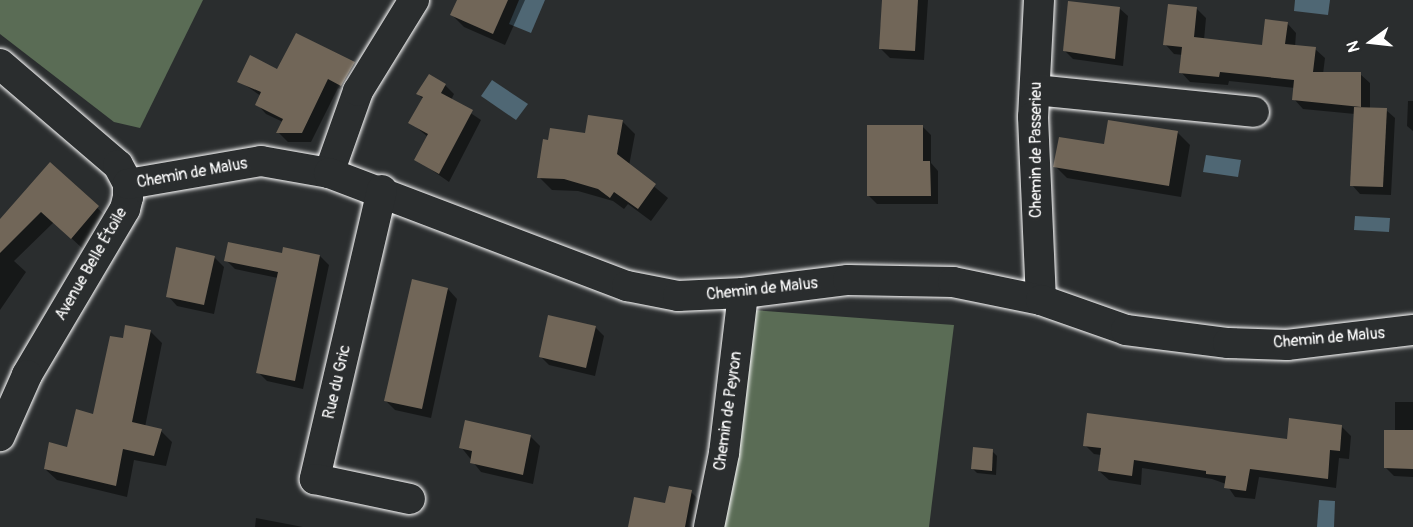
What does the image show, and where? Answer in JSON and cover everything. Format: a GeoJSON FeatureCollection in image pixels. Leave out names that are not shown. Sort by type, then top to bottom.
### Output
{"type":"FeatureCollection","features":[{"type":"Feature","properties":{"kind":"street"},"geometry":{"type":"LineString","coordinates":[[329,173],[358,91],[414,0]]}},
{"type":"Feature","properties":{"kind":"street","name":"Chemin de Passerieu"},"geometry":{"type":"LineString","coordinates":[[1039,0],[1034,198],[1041,300]]}},
{"type":"Feature","properties":{"kind":"street","name":"Avenue Belle Étoile"},"geometry":{"type":"LineString","coordinates":[[0,64],[105,152],[124,174],[128,184],[125,209],[27,375],[0,436]]}},
{"type":"Feature","properties":{"kind":"street"},"geometry":{"type":"LineString","coordinates":[[1035,90],[1254,112]]}},
{"type":"Feature","properties":{"kind":"street","name":"Chemin de Malus"},"geometry":{"type":"LineString","coordinates":[[128,184],[261,161],[329,173],[382,190],[627,286],[678,296],[742,293],[848,280],[941,282],[1041,300],[1126,330],[1228,343],[1287,345],[1413,330]]}},
{"type":"Feature","properties":{"kind":"street","name":"Rue du Gric"},"geometry":{"type":"LineString","coordinates":[[382,190],[315,479],[410,499]]}},
{"type":"Feature","properties":{"kind":"street","name":"Chemin de Peyron"},"geometry":{"type":"LineString","coordinates":[[709,527],[723,453],[742,293]]}},
{"type":"Feature","properties":{"kind":"green space"},"geometry":{"type":"Polygon","coordinates":[[[0,0],[203,0],[140,128],[114,122],[0,34],[0,0]]]}},
{"type":"Feature","properties":{"kind":"green space"},"geometry":{"type":"Polygon","coordinates":[[[753,310],[954,325],[929,527],[719,527],[753,310]]]}},
{"type":"Feature","properties":{"kind":"water"},"geometry":{"type":"Polygon","coordinates":[[[519,0],[545,0],[531,33],[509,24],[519,0]]]}},
{"type":"Feature","properties":{"kind":"water"},"geometry":{"type":"Polygon","coordinates":[[[1295,0],[1330,0],[1328,15],[1294,11],[1295,0]]]}},
{"type":"Feature","properties":{"kind":"water"},"geometry":{"type":"Polygon","coordinates":[[[492,80],[528,104],[516,120],[481,96],[492,80]]]}},
{"type":"Feature","properties":{"kind":"water"},"geometry":{"type":"Polygon","coordinates":[[[1206,155],[1241,160],[1238,177],[1203,172],[1206,155]]]}},
{"type":"Feature","properties":{"kind":"water"},"geometry":{"type":"Polygon","coordinates":[[[1355,216],[1390,218],[1389,232],[1354,230],[1355,216]]]}},
{"type":"Feature","properties":{"kind":"water"},"geometry":{"type":"Polygon","coordinates":[[[1319,500],[1335,501],[1334,527],[1317,527],[1319,500]]]}},
{"type":"Feature","properties":{"kind":"building"},"geometry":{"type":"Polygon","coordinates":[[[457,0],[508,0],[493,34],[450,15],[457,0]]]}},
{"type":"Feature","properties":{"kind":"building"},"geometry":{"type":"Polygon","coordinates":[[[882,0],[918,0],[915,51],[879,49],[882,0]]]}},
{"type":"Feature","properties":{"kind":"building"},"geometry":{"type":"Polygon","coordinates":[[[1068,1],[1120,7],[1115,59],[1063,51],[1068,1]]]}},
{"type":"Feature","properties":{"kind":"building"},"geometry":{"type":"Polygon","coordinates":[[[1168,4],[1197,7],[1194,37],[1262,45],[1265,19],[1288,22],[1285,44],[1316,47],[1313,72],[1361,72],[1361,107],[1292,100],[1294,80],[1220,72],[1219,77],[1179,73],[1182,47],[1163,45],[1168,4]]]}},
{"type":"Feature","properties":{"kind":"building"},"geometry":{"type":"Polygon","coordinates":[[[296,33],[355,62],[341,86],[328,79],[302,133],[276,133],[283,119],[255,105],[261,92],[237,82],[250,55],[277,69],[296,33]]]}},
{"type":"Feature","properties":{"kind":"building"},"geometry":{"type":"Polygon","coordinates":[[[429,74],[446,84],[441,93],[473,110],[439,174],[414,160],[428,134],[408,123],[423,97],[416,94],[429,74]]]}},
{"type":"Feature","properties":{"kind":"building"},"geometry":{"type":"Polygon","coordinates":[[[1354,107],[1387,108],[1383,187],[1350,186],[1354,107]]]}},
{"type":"Feature","properties":{"kind":"building"},"geometry":{"type":"Polygon","coordinates":[[[588,115],[623,120],[617,154],[656,184],[638,209],[614,192],[610,198],[598,189],[564,179],[537,178],[543,139],[548,140],[550,128],[585,133],[588,115]]]}},
{"type":"Feature","properties":{"kind":"building"},"geometry":{"type":"Polygon","coordinates":[[[1108,120],[1178,131],[1169,186],[1053,167],[1059,137],[1104,144],[1108,120]]]}},
{"type":"Feature","properties":{"kind":"building"},"geometry":{"type":"Polygon","coordinates":[[[867,125],[923,125],[923,161],[930,161],[931,196],[867,196],[867,125]]]}},
{"type":"Feature","properties":{"kind":"building"},"geometry":{"type":"Polygon","coordinates":[[[50,162],[99,206],[71,239],[41,212],[0,253],[0,219],[50,162]]]}},
{"type":"Feature","properties":{"kind":"building"},"geometry":{"type":"Polygon","coordinates":[[[228,242],[282,253],[283,247],[320,255],[295,381],[256,373],[278,272],[224,261],[228,242]]]}},
{"type":"Feature","properties":{"kind":"building"},"geometry":{"type":"Polygon","coordinates":[[[176,247],[215,256],[204,305],[166,297],[176,247]]]}},
{"type":"Feature","properties":{"kind":"building"},"geometry":{"type":"Polygon","coordinates":[[[412,279],[448,288],[422,409],[384,401],[412,279]]]}},
{"type":"Feature","properties":{"kind":"building"},"geometry":{"type":"Polygon","coordinates":[[[548,315],[596,326],[586,368],[539,357],[548,315]]]}},
{"type":"Feature","properties":{"kind":"building"},"geometry":{"type":"Polygon","coordinates":[[[125,325],[151,330],[132,422],[162,429],[154,456],[123,449],[116,486],[44,469],[49,442],[67,447],[76,409],[93,414],[110,336],[123,338],[125,325]]]}},
{"type":"Feature","properties":{"kind":"building"},"geometry":{"type":"Polygon","coordinates":[[[1087,413],[1287,439],[1289,418],[1342,425],[1340,451],[1330,450],[1328,479],[1250,469],[1246,491],[1224,488],[1226,476],[1134,460],[1132,476],[1098,471],[1101,448],[1083,446],[1087,413]]]}},
{"type":"Feature","properties":{"kind":"building"},"geometry":{"type":"Polygon","coordinates":[[[465,420],[531,435],[523,475],[470,463],[472,451],[459,448],[465,420]]]}},
{"type":"Feature","properties":{"kind":"building"},"geometry":{"type":"Polygon","coordinates":[[[1384,430],[1413,430],[1413,469],[1384,468],[1384,430]]]}},
{"type":"Feature","properties":{"kind":"building"},"geometry":{"type":"Polygon","coordinates":[[[973,447],[993,449],[992,471],[971,469],[973,447]]]}},
{"type":"Feature","properties":{"kind":"building"},"geometry":{"type":"Polygon","coordinates":[[[669,486],[692,490],[685,527],[628,527],[634,497],[665,503],[669,486]]]}}]}
